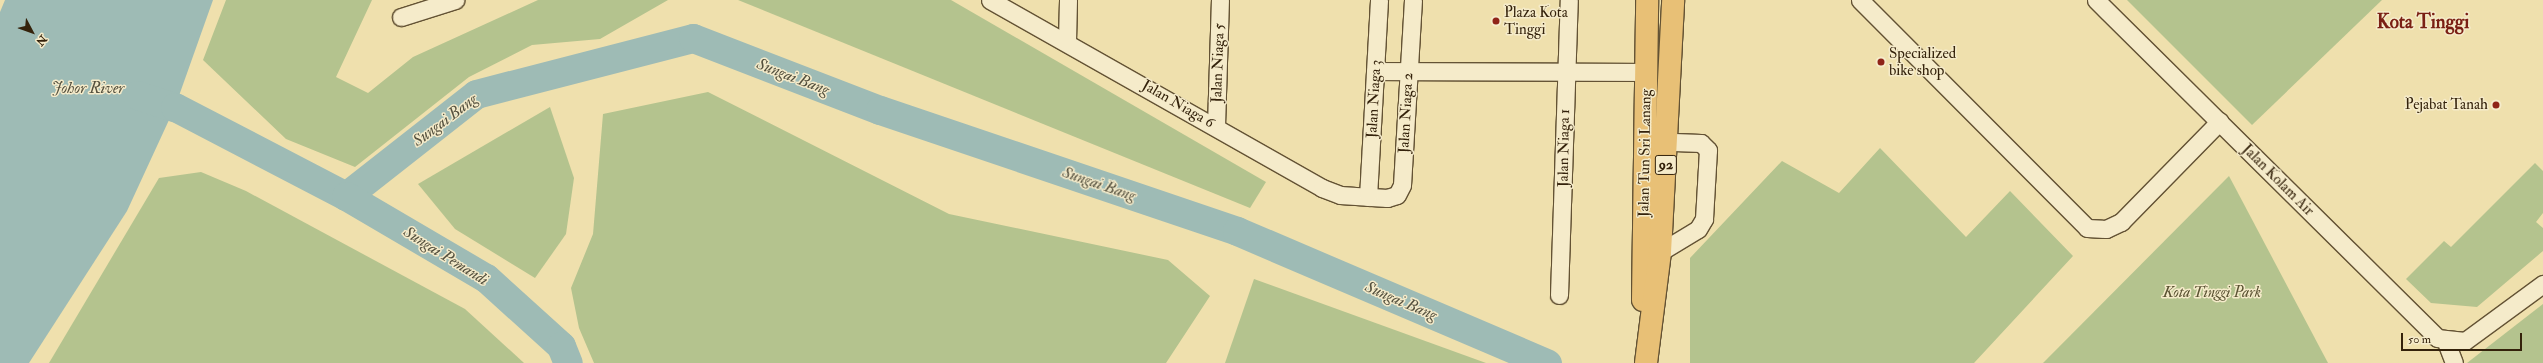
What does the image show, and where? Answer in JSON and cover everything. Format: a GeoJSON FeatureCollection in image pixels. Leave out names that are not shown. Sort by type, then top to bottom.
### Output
{"type":"FeatureCollection","features":[{"type":"Feature","properties":{"kind":"main road","name":"Jalan Tun Sri Lanang"},"geometry":{"type":"LineString","coordinates":[[1647,0],[1643,299],[1648,329]]}},
{"type":"Feature","properties":{"kind":"main road","name":"Jalan Tun Sri Lanang"},"geometry":{"type":"LineString","coordinates":[[1646,363],[1648,329],[1656,300],[1660,252],[1667,142],[1673,0]]}},
{"type":"Feature","properties":{"kind":"street"},"geometry":{"type":"LineString","coordinates":[[401,17],[455,0]]}},
{"type":"Feature","properties":{"kind":"street","name":"Jalan Niaga 6"},"geometry":{"type":"LineString","coordinates":[[990,0],[1067,41],[1322,188],[1340,195],[1368,197]]}},
{"type":"Feature","properties":{"kind":"street"},"geometry":{"type":"LineString","coordinates":[[1067,41],[1068,0]]}},
{"type":"Feature","properties":{"kind":"street","name":"Jalan Niaga 5"},"geometry":{"type":"LineString","coordinates":[[1216,126],[1220,0]]}},
{"type":"Feature","properties":{"kind":"street","name":"Jalan Niaga 3"},"geometry":{"type":"LineString","coordinates":[[1368,197],[1379,0]]}},
{"type":"Feature","properties":{"kind":"street","name":"Jalan Niaga 2"},"geometry":{"type":"LineString","coordinates":[[1368,197],[1392,198],[1401,190],[1413,0]]}},
{"type":"Feature","properties":{"kind":"street","name":"Jalan Niaga 1"},"geometry":{"type":"LineString","coordinates":[[1560,296],[1569,0]]}},
{"type":"Feature","properties":{"kind":"street"},"geometry":{"type":"LineString","coordinates":[[1672,34],[1685,0]]}},
{"type":"Feature","properties":{"kind":"street"},"geometry":{"type":"LineString","coordinates":[[1860,0],[2087,228],[2106,229],[2121,222],[2220,121]]}},
{"type":"Feature","properties":{"kind":"street","name":"Jalan Kolam Air"},"geometry":{"type":"LineString","coordinates":[[2096,0],[2220,121],[2422,326],[2446,342]]}},
{"type":"Feature","properties":{"kind":"street"},"geometry":{"type":"LineString","coordinates":[[1375,71],[1645,72]]}},
{"type":"Feature","properties":{"kind":"street"},"geometry":{"type":"LineString","coordinates":[[1660,252],[1698,230],[1704,220],[1708,150],[1701,142],[1667,142]]}},
{"type":"Feature","properties":{"kind":"street"},"geometry":{"type":"LineString","coordinates":[[2454,363],[2446,342],[2465,341],[2476,335],[2543,284]]}},
{"type":"Feature","properties":{"kind":"green space"},"geometry":{"type":"Polygon","coordinates":[[[226,0],[372,0],[336,77],[368,93],[413,57],[538,0],[668,0],[600,39],[532,45],[469,77],[355,167],[286,139],[203,60],[226,0]]]}},
{"type":"Feature","properties":{"kind":"green space"},"geometry":{"type":"Polygon","coordinates":[[[738,0],[951,0],[1266,182],[1250,208],[738,0]]]}},
{"type":"Feature","properties":{"kind":"green space"},"geometry":{"type":"Polygon","coordinates":[[[2127,0],[2382,0],[2252,125],[2127,0]]]}},
{"type":"Feature","properties":{"kind":"green space"},"geometry":{"type":"Polygon","coordinates":[[[708,92],[949,214],[1168,260],[1210,296],[1166,363],[594,363],[579,328],[571,288],[593,234],[603,114],[708,92]]]}},
{"type":"Feature","properties":{"kind":"green space"},"geometry":{"type":"Polygon","coordinates":[[[550,107],[574,178],[566,234],[535,278],[455,229],[418,184],[550,107]]]}},
{"type":"Feature","properties":{"kind":"green space"},"geometry":{"type":"Polygon","coordinates":[[[1880,148],[1966,237],[2010,191],[2073,256],[1974,363],[1690,363],[1690,258],[1782,161],[1839,193],[1880,148]]]}},
{"type":"Feature","properties":{"kind":"green space"},"geometry":{"type":"Polygon","coordinates":[[[2535,163],[2543,171],[2543,213],[2536,222],[2543,228],[2543,251],[2477,307],[2431,303],[2406,279],[2444,241],[2451,247],[2535,163]]]}},
{"type":"Feature","properties":{"kind":"green space"},"geometry":{"type":"Polygon","coordinates":[[[201,172],[246,191],[465,309],[524,363],[49,363],[159,178],[201,172]]]}},
{"type":"Feature","properties":{"kind":"green space","name":"Kota Tinggi Park"},"geometry":{"type":"Polygon","coordinates":[[[2229,176],[2328,363],[2043,363],[2229,176]]]}},
{"type":"Feature","properties":{"kind":"green space"},"geometry":{"type":"Polygon","coordinates":[[[1254,279],[1486,363],[1225,363],[1254,279]]]}},
{"type":"Feature","properties":{"kind":"green space"},"geometry":{"type":"Polygon","coordinates":[[[2543,304],[2543,363],[2467,363],[2543,304]]]}},
{"type":"Feature","properties":{"kind":"water","name":"Johor River"},"geometry":{"type":"Polygon","coordinates":[[[5,0],[213,0],[175,107],[127,211],[29,363],[0,363],[0,12],[5,0]]]}},
{"type":"Feature","properties":{"kind":"waterway","name":"Sungai Bang"},"geometry":{"type":"LineString","coordinates":[[137,95],[175,107],[346,196],[476,94],[693,38],[880,110],[1237,231],[1547,363]]}},
{"type":"Feature","properties":{"kind":"waterway","name":"Sungai Pemandi"},"geometry":{"type":"LineString","coordinates":[[346,196],[486,278],[561,346],[568,363]]}},
{"type":"Feature","properties":{"kind":"place","name":"Plaza Kota Tinggi"},"geometry":{"type":"Point","coordinates":[1496,21]}},
{"type":"Feature","properties":{"kind":"place","name":"Specialized bike shop"},"geometry":{"type":"Point","coordinates":[1881,62]}},
{"type":"Feature","properties":{"kind":"place","name":"Pejabat Tanah"},"geometry":{"type":"Point","coordinates":[2496,105]}},
{"type":"Feature","properties":{"kind":"district","name":"Kota Tinggi"},"geometry":{"type":"Point","coordinates":[2423,23]}}]}
